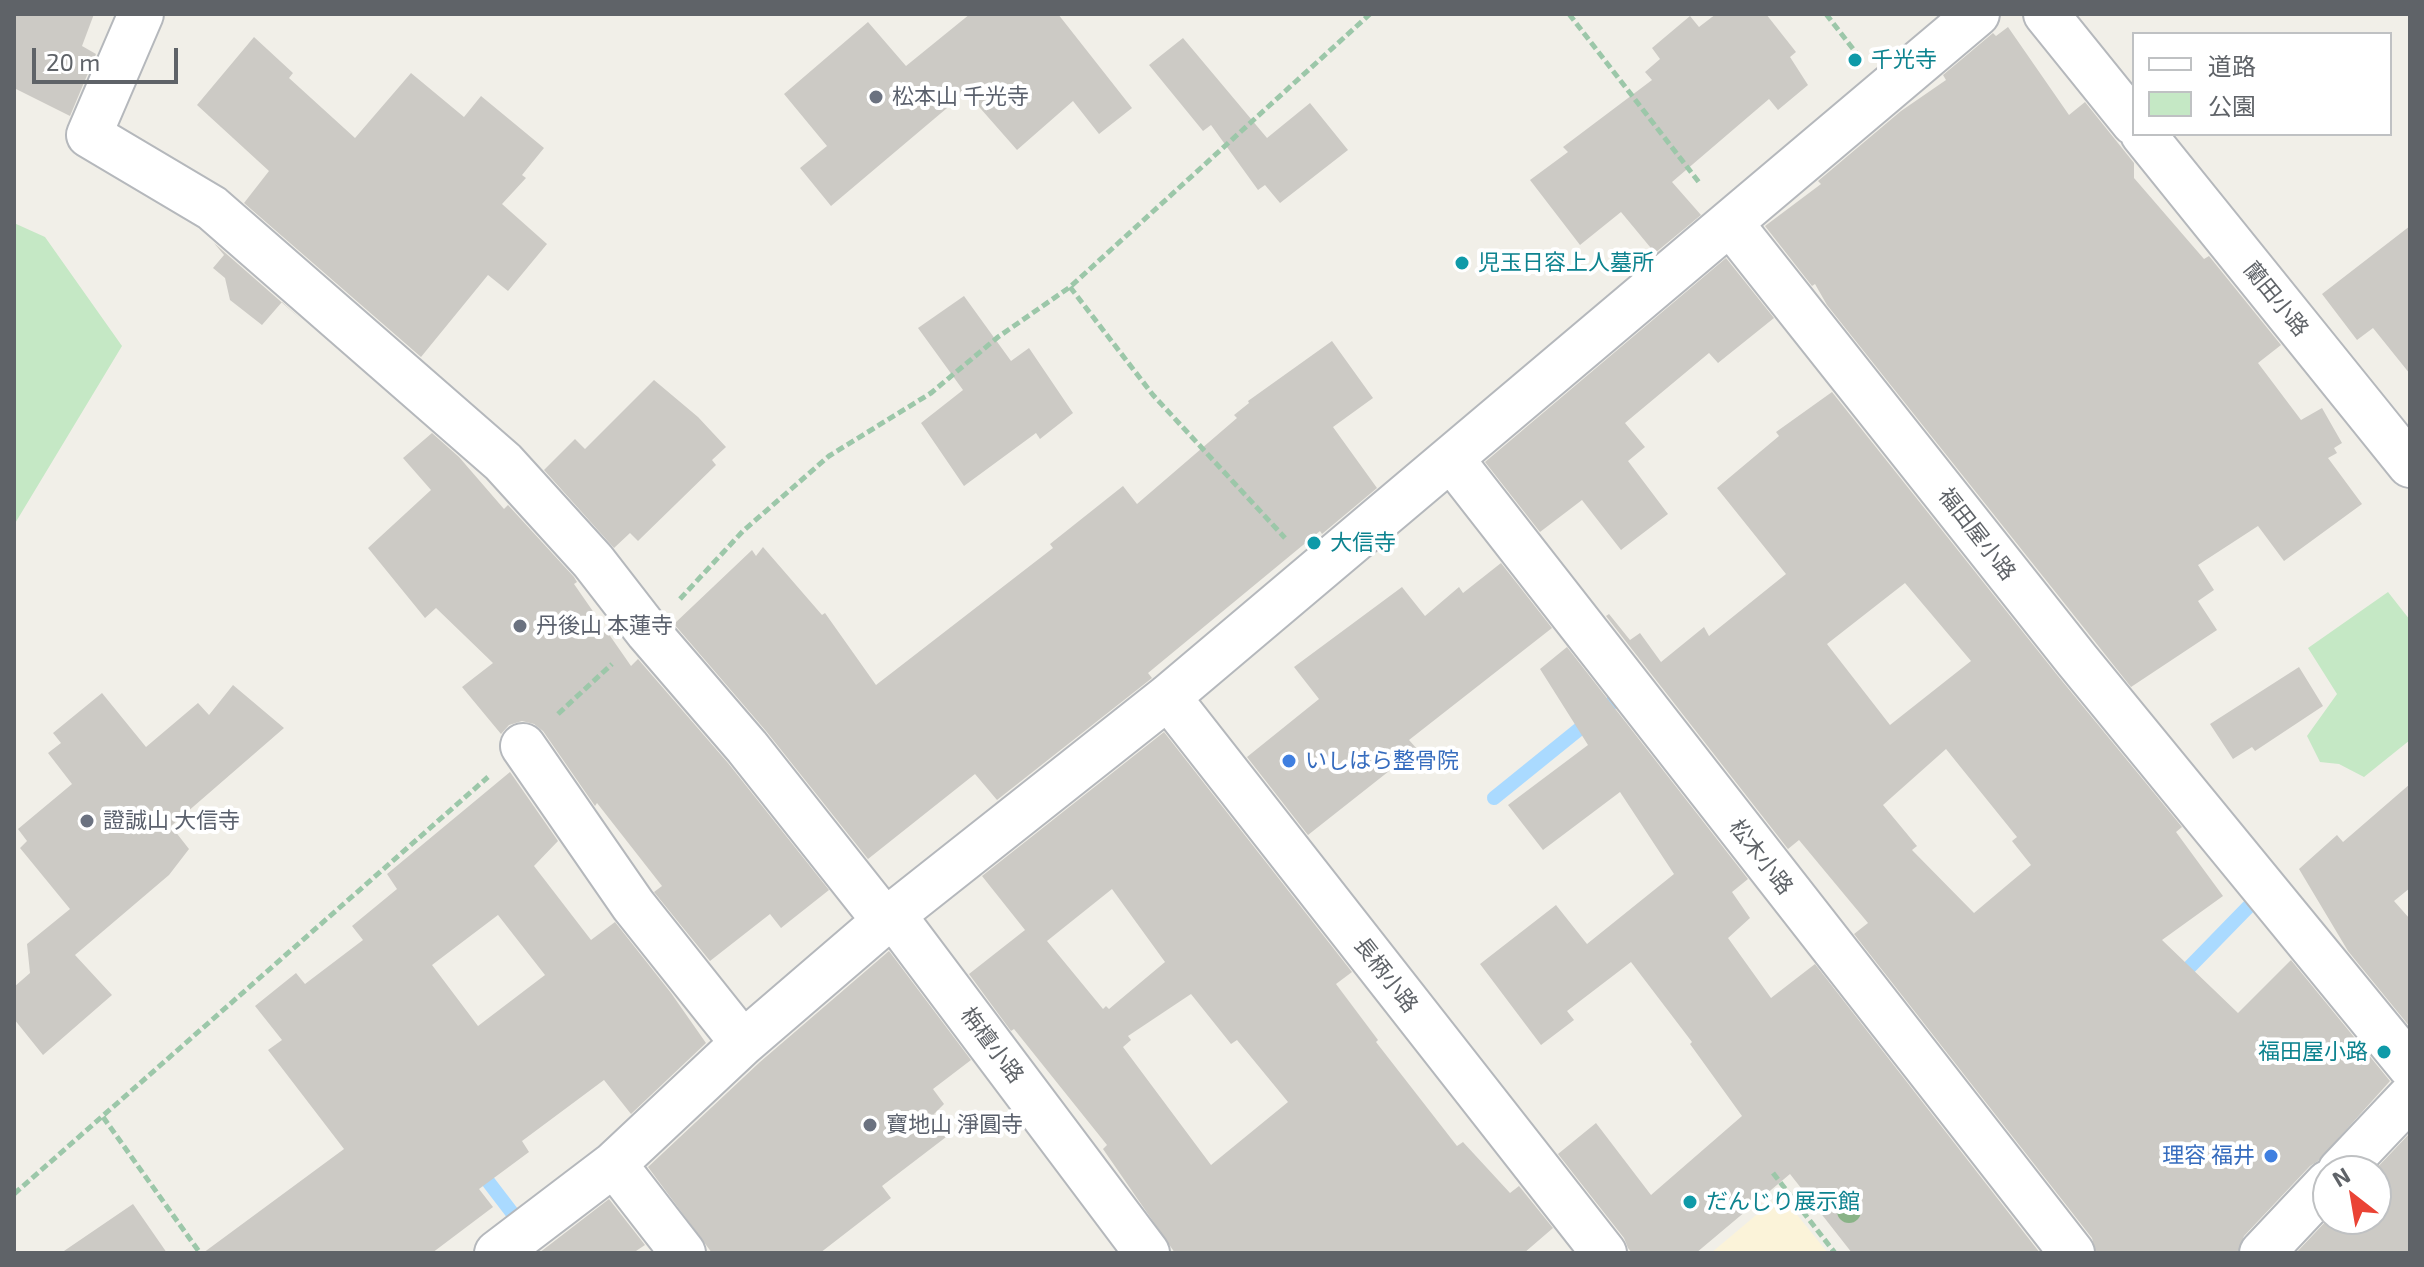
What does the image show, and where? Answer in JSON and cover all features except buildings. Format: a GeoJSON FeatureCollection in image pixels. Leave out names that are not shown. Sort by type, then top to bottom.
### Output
{"type":"FeatureCollection","features":[{"type":"Feature","properties":{"kind":"street","name":"栴檀小路"},"geometry":{"type":"LineString","coordinates":[[141,14],[89,135],[212,208],[503,462],[593,561],[648,632],[889,918],[1147,1253]]}},
{"type":"Feature","properties":{"kind":"street"},"geometry":{"type":"LineString","coordinates":[[497,1253],[614,1164],[743,1043],[889,918],[1168,697],[1977,14]]}},
{"type":"Feature","properties":{"kind":"street"},"geometry":{"type":"LineString","coordinates":[[2046,14],[2132,121]]}},
{"type":"Feature","properties":{"kind":"street","name":"蘭田小路"},"geometry":{"type":"LineString","coordinates":[[2145,136],[2410,465]]}},
{"type":"Feature","properties":{"kind":"street","name":"福田屋小路"},"geometry":{"type":"LineString","coordinates":[[1731,224],[2077,660],[2410,1066]]}},
{"type":"Feature","properties":{"kind":"street","name":"松木小路"},"geometry":{"type":"LineString","coordinates":[[1452,460],[2072,1253]]}},
{"type":"Feature","properties":{"kind":"street","name":"長柄小路"},"geometry":{"type":"LineString","coordinates":[[1168,697],[1604,1253]]}},
{"type":"Feature","properties":{"kind":"street"},"geometry":{"type":"LineString","coordinates":[[523,746],[633,905],[743,1043]]}},
{"type":"Feature","properties":{"kind":"street"},"geometry":{"type":"LineString","coordinates":[[2355,1155],[2410,1097]]}},
{"type":"Feature","properties":{"kind":"street"},"geometry":{"type":"LineString","coordinates":[[614,1164],[683,1253]]}},
{"type":"Feature","properties":{"kind":"street"},"geometry":{"type":"LineString","coordinates":[[2262,1253],[2312,1200]]}},
{"type":"Feature","properties":{"kind":"path"},"geometry":{"type":"LineString","coordinates":[[14,1194],[523,746],[648,632],[743,531],[829,456],[931,393],[998,337],[1070,287],[1370,14]]}},
{"type":"Feature","properties":{"kind":"path"},"geometry":{"type":"LineString","coordinates":[[1569,14],[1731,224]]}},
{"type":"Feature","properties":{"kind":"path"},"geometry":{"type":"LineString","coordinates":[[1070,287],[1153,395],[1315,570]]}},
{"type":"Feature","properties":{"kind":"path"},"geometry":{"type":"LineString","coordinates":[[103,1117],[200,1253]]}},
{"type":"Feature","properties":{"kind":"path"},"geometry":{"type":"LineString","coordinates":[[1773,1173],[1835,1253]]}},
{"type":"Feature","properties":{"kind":"green space"},"geometry":{"type":"Polygon","coordinates":[[[14,223],[45,237],[122,346],[14,525],[14,223]]]}},
{"type":"Feature","properties":{"kind":"green space"},"geometry":{"type":"Polygon","coordinates":[[[2388,592],[2410,620],[2410,740],[2364,777],[2339,764],[2320,762],[2307,736],[2337,694],[2308,648],[2388,592]]]}},
{"type":"Feature","properties":{"kind":"sand"},"geometry":{"type":"Polygon","coordinates":[[[1780,1195],[1828,1253],[1711,1253],[1780,1195]]]}},
{"type":"Feature","properties":{"kind":"waterway"},"geometry":{"type":"LineString","coordinates":[[1494,798],[1614,701]]}},
{"type":"Feature","properties":{"kind":"waterway"},"geometry":{"type":"LineString","coordinates":[[2177,980],[2255,900]]}},
{"type":"Feature","properties":{"kind":"waterway"},"geometry":{"type":"LineString","coordinates":[[477,1167],[513,1214]]}},
{"type":"Feature","properties":{"kind":"place","name":"千光寺"},"geometry":{"type":"Point","coordinates":[1855,60]}},
{"type":"Feature","properties":{"kind":"place","name":"松本山 千光寺"},"geometry":{"type":"Point","coordinates":[876,97]}},
{"type":"Feature","properties":{"kind":"place","name":"児玉日容上人墓所"},"geometry":{"type":"Point","coordinates":[1462,263]}},
{"type":"Feature","properties":{"kind":"place","name":"大信寺"},"geometry":{"type":"Point","coordinates":[1314,543]}},
{"type":"Feature","properties":{"kind":"place","name":"丹後山 本蓮寺"},"geometry":{"type":"Point","coordinates":[520,626]}},
{"type":"Feature","properties":{"kind":"place","name":"いしはら整骨院"},"geometry":{"type":"Point","coordinates":[1289,761]}},
{"type":"Feature","properties":{"kind":"place","name":"證誠山 大信寺"},"geometry":{"type":"Point","coordinates":[87,821]}},
{"type":"Feature","properties":{"kind":"place","name":"福田屋小路"},"geometry":{"type":"Point","coordinates":[2384,1052]}},
{"type":"Feature","properties":{"kind":"place","name":"寶地山 淨圓寺"},"geometry":{"type":"Point","coordinates":[870,1125]}},
{"type":"Feature","properties":{"kind":"place","name":"理容 福井"},"geometry":{"type":"Point","coordinates":[2271,1156]}},
{"type":"Feature","properties":{"kind":"place","name":"だんじり展示館"},"geometry":{"type":"Point","coordinates":[1690,1202]}}]}
